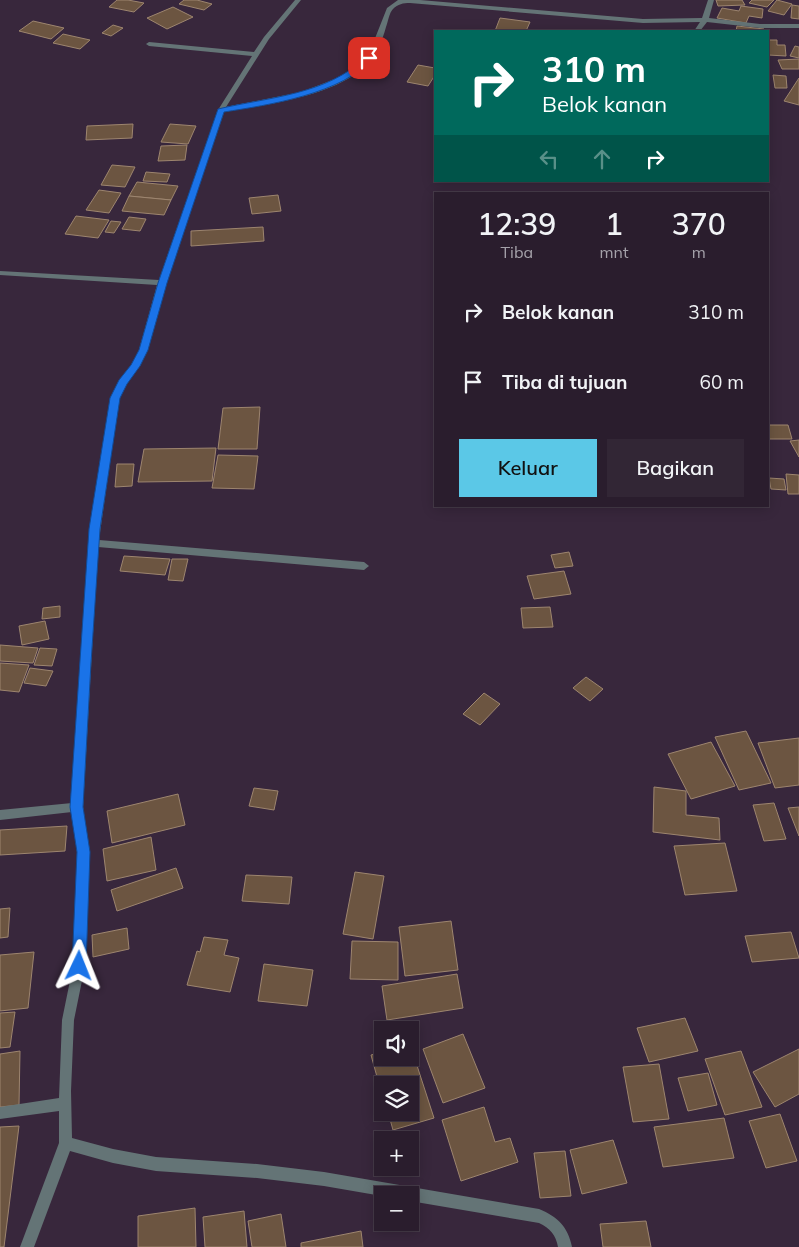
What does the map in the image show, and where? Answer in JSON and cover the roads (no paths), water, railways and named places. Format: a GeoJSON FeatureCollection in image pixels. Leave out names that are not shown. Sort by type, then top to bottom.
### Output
{"type":"FeatureCollection","features":[{"type":"Feature","properties":{"kind":"street"},"geometry":{"type":"LineString","coordinates":[[28,1247],[66,1142],[65,1104],[68,1020],[79,966],[81,927],[83,852],[77,807],[94,543],[115,398],[122,383],[136,366],[144,350],[162,283],[221,110],[266,38],[298,0]]}},
{"type":"Feature","properties":{"kind":"street"},"geometry":{"type":"LineString","coordinates":[[698,30],[705,20],[711,0]]}},
{"type":"Feature","properties":{"kind":"street"},"geometry":{"type":"LineString","coordinates":[[221,110],[271,102],[308,93],[325,87],[345,76],[369,58],[374,51],[389,9],[393,5],[404,1],[643,21],[705,20],[760,26],[799,26]]}},
{"type":"Feature","properties":{"kind":"street"},"geometry":{"type":"LineString","coordinates":[[149,44],[256,54]]}},
{"type":"Feature","properties":{"kind":"street"},"geometry":{"type":"LineString","coordinates":[[0,272],[162,283]]}},
{"type":"Feature","properties":{"kind":"street"},"geometry":{"type":"LineString","coordinates":[[94,543],[364,566]]}},
{"type":"Feature","properties":{"kind":"street"},"geometry":{"type":"LineString","coordinates":[[0,816],[77,807]]}},
{"type":"Feature","properties":{"kind":"street"},"geometry":{"type":"LineString","coordinates":[[0,1114],[65,1104]]}},
{"type":"Feature","properties":{"kind":"street"},"geometry":{"type":"LineString","coordinates":[[66,1142],[113,1156],[156,1164],[257,1171],[324,1180],[539,1216],[553,1223],[562,1233],[566,1247]]}}]}
